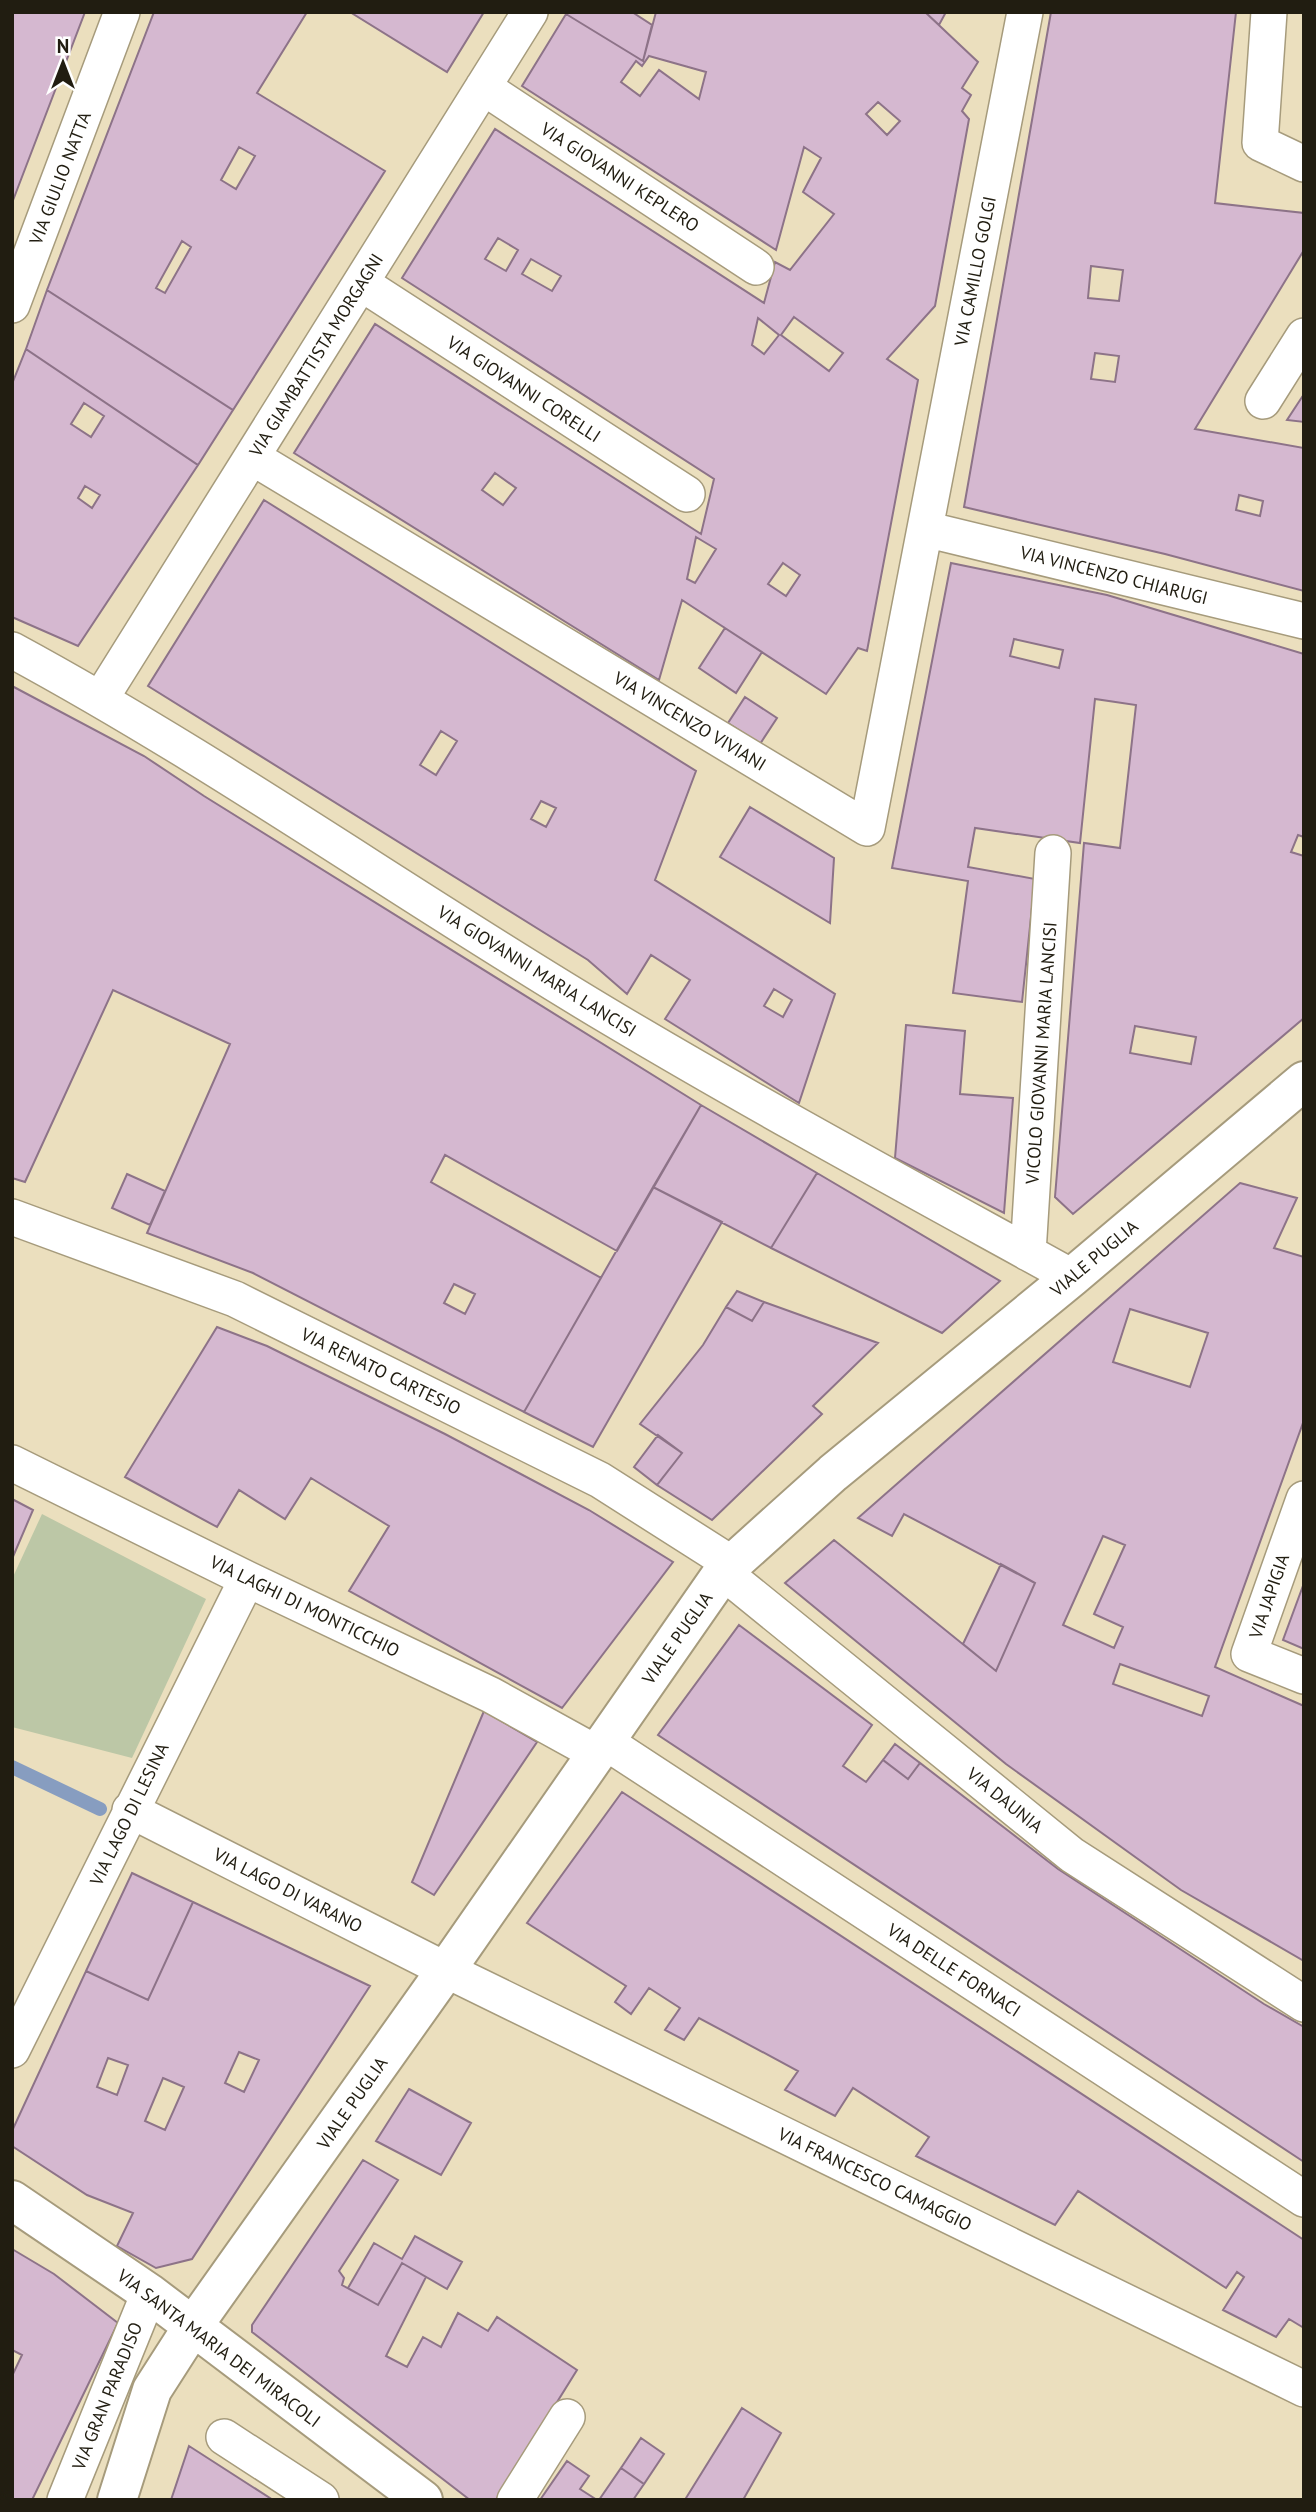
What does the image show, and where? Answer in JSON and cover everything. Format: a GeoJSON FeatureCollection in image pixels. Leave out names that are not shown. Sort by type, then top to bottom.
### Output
{"type":"FeatureCollection","features":[{"type":"Feature","properties":{"kind":"main road","name":"VIALE PUGLIA"},"geometry":{"type":"LineString","coordinates":[[117,2500],[152,2390],[193,2326],[727,1568],[833,1473],[1072,1277],[1304,1081]]}},
{"type":"Feature","properties":{"kind":"main road","name":"VIA SANTA MARIA DEI MIRACOLI"},"geometry":{"type":"LineString","coordinates":[[12,2200],[149,2293],[423,2500]]}},
{"type":"Feature","properties":{"kind":"street","name":"VIA GIULIO NATTA"},"geometry":{"type":"LineString","coordinates":[[12,305],[122,12]]}},
{"type":"Feature","properties":{"kind":"street","name":"VIA GIAMBATTISTA MORGAGNI"},"geometry":{"type":"LineString","coordinates":[[101,698],[530,12]]}},
{"type":"Feature","properties":{"kind":"street","name":"VIA CAMILLO GOLGI"},"geometry":{"type":"LineString","coordinates":[[925,529],[1025,12]]}},
{"type":"Feature","properties":{"kind":"street"},"geometry":{"type":"LineString","coordinates":[[1269,12],[1260,143],[1304,164]]}},
{"type":"Feature","properties":{"kind":"street","name":"VIA GIOVANNI KEPLERO"},"geometry":{"type":"LineString","coordinates":[[483,87],[756,267]]}},
{"type":"Feature","properties":{"kind":"street","name":"VIA GIOVANNI CORELLI"},"geometry":{"type":"LineString","coordinates":[[361,284],[687,494]]}},
{"type":"Feature","properties":{"kind":"street"},"geometry":{"type":"LineString","coordinates":[[1263,401],[1304,336]]}},
{"type":"Feature","properties":{"kind":"street","name":"VIA VINCENZO VIVIANI"},"geometry":{"type":"LineString","coordinates":[[252,457],[867,828],[925,529]]}},
{"type":"Feature","properties":{"kind":"street","name":"VIA VINCENZO CHIARUGI"},"geometry":{"type":"LineString","coordinates":[[925,529],[1304,621]]}},
{"type":"Feature","properties":{"kind":"street","name":"VIA GIOVANNI MARIA LANCISI"},"geometry":{"type":"LineString","coordinates":[[12,650],[101,698],[612,1018],[889,1177],[1072,1277]]}},
{"type":"Feature","properties":{"kind":"street","name":"VICOLO GIOVANNI MARIA LANCISI"},"geometry":{"type":"LineString","coordinates":[[1028,1253],[1054,853]]}},
{"type":"Feature","properties":{"kind":"street","name":"VIA RENATO CARTESIO"},"geometry":{"type":"LineString","coordinates":[[12,1217],[235,1299],[600,1480],[727,1568]]}},
{"type":"Feature","properties":{"kind":"street","name":"VIA LAGHI DI MONTICCHIO"},"geometry":{"type":"LineString","coordinates":[[12,1463],[247,1579],[600,1747]]}},
{"type":"Feature","properties":{"kind":"street","name":"VIA JAPIGIA"},"geometry":{"type":"LineString","coordinates":[[1302,1510],[1249,1654],[1304,1676]]}},
{"type":"Feature","properties":{"kind":"street","name":"VIA DAUNIA"},"geometry":{"type":"LineString","coordinates":[[727,1568],[1072,1855],[1165,1913],[1275,1988],[1304,2004]]}},
{"type":"Feature","properties":{"kind":"street","name":"VIA LAGO DI LESINA"},"geometry":{"type":"LineString","coordinates":[[12,2050],[247,1579]]}},
{"type":"Feature","properties":{"kind":"street","name":"VIA DELLE FORNACI"},"geometry":{"type":"LineString","coordinates":[[600,1747],[1304,2199]]}},
{"type":"Feature","properties":{"kind":"street","name":"VIA LAGO DI VARANO"},"geometry":{"type":"LineString","coordinates":[[130,1810],[446,1970]]}},
{"type":"Feature","properties":{"kind":"street","name":"VIA FRANCESCO CAMAGGIO"},"geometry":{"type":"LineString","coordinates":[[446,1970],[1304,2389]]}},
{"type":"Feature","properties":{"kind":"street","name":"VIA GRAN PARADISO"},"geometry":{"type":"LineString","coordinates":[[65,2500],[149,2293]]}},
{"type":"Feature","properties":{"kind":"street"},"geometry":{"type":"LineString","coordinates":[[515,2500],[567,2417]]}},
{"type":"Feature","properties":{"kind":"street"},"geometry":{"type":"LineString","coordinates":[[224,2437],[321,2500]]}},
{"type":"Feature","properties":{"kind":"green space"},"geometry":{"type":"Polygon","coordinates":[[[42,1514],[206,1599],[132,1758],[12,1727],[12,1579],[42,1514]]]}},
{"type":"Feature","properties":{"kind":"building"},"geometry":{"type":"Polygon","coordinates":[[[12,12],[85,12],[12,203],[12,12]]]}},
{"type":"Feature","properties":{"kind":"building"},"geometry":{"type":"Polygon","coordinates":[[[154,12],[307,12],[257,93],[385,171],[233,410],[47,290],[154,12]],[[239,147],[221,180],[236,189],[255,156],[239,147]],[[182,241],[156,288],[165,293],[191,247],[182,241]]]}},
{"type":"Feature","properties":{"kind":"building"},"geometry":{"type":"Polygon","coordinates":[[[350,12],[484,12],[447,72],[350,12]]]}},
{"type":"Feature","properties":{"kind":"building"},"geometry":{"type":"Polygon","coordinates":[[[632,12],[652,25],[643,61],[566,14],[632,12]]]}},
{"type":"Feature","properties":{"kind":"building"},"geometry":{"type":"Polygon","coordinates":[[[656,12],[925,12],[978,62],[962,88],[971,95],[962,111],[969,119],[935,306],[887,359],[918,380],[867,651],[858,648],[826,694],[682,600],[659,680],[294,453],[375,324],[701,534],[714,479],[402,278],[495,129],[764,303],[775,262],[790,270],[834,214],[803,192],[821,158],[804,147],[776,250],[522,86],[566,14],[643,61],[656,12]],[[649,56],[642,66],[636,61],[621,82],[640,96],[659,70],[699,99],[706,72],[649,56]],[[878,102],[866,114],[887,135],[900,121],[878,102]],[[498,238],[485,259],[506,271],[518,250],[498,238]],[[531,259],[522,274],[552,291],[561,276],[531,259]],[[794,317],[781,335],[829,371],[843,353],[794,317]],[[758,318],[752,345],[764,354],[779,335],[758,318]],[[495,473],[482,490],[503,505],[516,488],[495,473]],[[696,537],[687,579],[695,583],[716,549],[696,537]],[[783,563],[768,584],[786,596],[800,575],[783,563]]]}},
{"type":"Feature","properties":{"kind":"building"},"geometry":{"type":"Polygon","coordinates":[[[925,12],[946,12],[939,25],[925,12]]]}},
{"type":"Feature","properties":{"kind":"building"},"geometry":{"type":"Polygon","coordinates":[[[1051,12],[1236,12],[1215,203],[1304,213],[1304,250],[1195,429],[1304,448],[1304,591],[1165,554],[964,507],[1051,12]],[[1091,266],[1088,298],[1119,301],[1123,270],[1091,266]],[[1095,353],[1091,379],[1115,382],[1119,356],[1095,353]],[[1239,495],[1236,510],[1260,516],[1263,501],[1239,495]]]}},
{"type":"Feature","properties":{"kind":"building"},"geometry":{"type":"Polygon","coordinates":[[[47,290],[233,410],[198,465],[26,349],[47,290]]]}},
{"type":"Feature","properties":{"kind":"building"},"geometry":{"type":"Polygon","coordinates":[[[26,349],[198,465],[78,646],[12,617],[12,384],[26,349]],[[84,403],[71,424],[91,437],[104,416],[84,403]],[[85,486],[78,498],[92,508],[100,495],[85,486]]]}},
{"type":"Feature","properties":{"kind":"building"},"geometry":{"type":"Polygon","coordinates":[[[1304,394],[1304,422],[1287,420],[1304,394]]]}},
{"type":"Feature","properties":{"kind":"building"},"geometry":{"type":"Polygon","coordinates":[[[264,500],[696,771],[655,880],[835,994],[799,1103],[665,1019],[690,980],[651,955],[627,994],[588,960],[148,686],[264,500]],[[441,731],[420,765],[436,775],[457,741],[441,731]],[[541,801],[531,819],[546,827],[556,808],[541,801]],[[774,989],[764,1006],[783,1017],[792,1000],[774,989]]]}},
{"type":"Feature","properties":{"kind":"building"},"geometry":{"type":"Polygon","coordinates":[[[951,563],[1107,595],[1304,654],[1304,837],[1298,835],[1291,852],[1304,856],[1304,1018],[1073,1214],[1055,1197],[1084,843],[1120,848],[1136,705],[1095,699],[1080,843],[975,828],[968,867],[1035,879],[1022,1002],[953,993],[968,881],[892,868],[951,563]],[[1014,639],[1010,656],[1059,668],[1063,650],[1014,639]],[[1135,1026],[1130,1053],[1191,1064],[1196,1037],[1135,1026]]]}},
{"type":"Feature","properties":{"kind":"building"},"geometry":{"type":"Polygon","coordinates":[[[725,628],[762,652],[736,693],[699,668],[725,628]]]}},
{"type":"Feature","properties":{"kind":"building"},"geometry":{"type":"Polygon","coordinates":[[[12,686],[144,756],[701,1105],[617,1251],[445,1155],[431,1182],[601,1278],[524,1412],[253,1273],[147,1233],[230,1044],[113,990],[25,1182],[12,1178],[12,686]],[[454,1284],[444,1303],[465,1314],[475,1294],[454,1284]]]}},
{"type":"Feature","properties":{"kind":"building"},"geometry":{"type":"Polygon","coordinates":[[[745,697],[777,718],[760,744],[728,723],[745,697]]]}},
{"type":"Feature","properties":{"kind":"building"},"geometry":{"type":"Polygon","coordinates":[[[750,807],[834,858],[830,923],[720,857],[750,807]]]}},
{"type":"Feature","properties":{"kind":"building"},"geometry":{"type":"Polygon","coordinates":[[[906,1025],[965,1031],[960,1094],[1013,1098],[1004,1213],[895,1158],[906,1025]]]}},
{"type":"Feature","properties":{"kind":"building"},"geometry":{"type":"Polygon","coordinates":[[[701,1105],[817,1173],[771,1248],[653,1187],[701,1105]]]}},
{"type":"Feature","properties":{"kind":"building"},"geometry":{"type":"Polygon","coordinates":[[[817,1173],[1000,1281],[942,1333],[771,1248],[817,1173]]]}},
{"type":"Feature","properties":{"kind":"building"},"geometry":{"type":"Polygon","coordinates":[[[127,1174],[165,1191],[150,1225],[112,1208],[127,1174]]]}},
{"type":"Feature","properties":{"kind":"building"},"geometry":{"type":"Polygon","coordinates":[[[1240,1183],[1297,1198],[1274,1248],[1304,1257],[1304,1420],[1215,1667],[1304,1706],[1304,1961],[1181,1890],[1006,1764],[785,1583],[834,1540],[996,1671],[1035,1583],[904,1514],[892,1536],[858,1518],[1240,1183]],[[1130,1309],[1113,1362],[1190,1387],[1208,1333],[1130,1309]],[[1103,1536],[1063,1625],[1114,1648],[1123,1627],[1094,1614],[1125,1545],[1103,1536]],[[1120,1664],[1113,1684],[1202,1716],[1209,1696],[1120,1664]]]}},
{"type":"Feature","properties":{"kind":"building"},"geometry":{"type":"Polygon","coordinates":[[[653,1187],[722,1222],[593,1447],[524,1412],[653,1187]]]}},
{"type":"Feature","properties":{"kind":"building"},"geometry":{"type":"Polygon","coordinates":[[[737,1291],[764,1302],[752,1321],[726,1307],[737,1291]]]}},
{"type":"Feature","properties":{"kind":"building"},"geometry":{"type":"Polygon","coordinates":[[[764,1302],[878,1343],[813,1406],[822,1414],[712,1520],[657,1485],[682,1453],[640,1424],[703,1345],[726,1307],[752,1321],[764,1302]]]}},
{"type":"Feature","properties":{"kind":"building"},"geometry":{"type":"Polygon","coordinates":[[[217,1327],[267,1346],[445,1434],[589,1510],[673,1562],[562,1708],[349,1591],[389,1526],[311,1478],[285,1519],[239,1490],[217,1527],[125,1477],[217,1327]]]}},
{"type":"Feature","properties":{"kind":"building"},"geometry":{"type":"Polygon","coordinates":[[[658,1435],[682,1453],[657,1485],[634,1467],[658,1435]]]}},
{"type":"Feature","properties":{"kind":"building"},"geometry":{"type":"Polygon","coordinates":[[[12,1499],[33,1510],[12,1559],[12,1499]]]}},
{"type":"Feature","properties":{"kind":"building"},"geometry":{"type":"Polygon","coordinates":[[[1001,1564],[1035,1583],[996,1671],[963,1644],[1001,1564]]]}},
{"type":"Feature","properties":{"kind":"building"},"geometry":{"type":"Polygon","coordinates":[[[1304,1583],[1304,1649],[1283,1640],[1304,1583]]]}},
{"type":"Feature","properties":{"kind":"building"},"geometry":{"type":"Polygon","coordinates":[[[739,1625],[872,1725],[843,1766],[866,1782],[883,1760],[908,1779],[920,1763],[1058,1869],[1264,2004],[1304,2027],[1304,2162],[658,1735],[739,1625]]]}},
{"type":"Feature","properties":{"kind":"building"},"geometry":{"type":"Polygon","coordinates":[[[484,1711],[537,1742],[434,1895],[412,1882],[484,1711]]]}},
{"type":"Feature","properties":{"kind":"building"},"geometry":{"type":"Polygon","coordinates":[[[895,1744],[920,1763],[908,1779],[883,1760],[895,1744]]]}},
{"type":"Feature","properties":{"kind":"building"},"geometry":{"type":"Polygon","coordinates":[[[622,1792],[1304,2240],[1304,2328],[1289,2319],[1276,2337],[1223,2310],[1244,2277],[1237,2272],[1226,2288],[1078,2191],[1055,2225],[916,2156],[929,2137],[853,2088],[835,2116],[785,2090],[798,2071],[699,2018],[684,2040],[665,2030],[680,2008],[649,1988],[631,2014],[615,2002],[626,1986],[527,1923],[622,1792]]]}},
{"type":"Feature","properties":{"kind":"building"},"geometry":{"type":"Polygon","coordinates":[[[132,1873],[193,1902],[148,2000],[86,1971],[132,1873]]]}},
{"type":"Feature","properties":{"kind":"building"},"geometry":{"type":"Polygon","coordinates":[[[193,1902],[370,1986],[192,2259],[156,2268],[117,2246],[133,2213],[87,2195],[12,2146],[12,2131],[86,1971],[148,2000],[193,1902]],[[239,2052],[225,2083],[244,2092],[259,2060],[239,2052]],[[108,2058],[97,2087],[117,2095],[128,2065],[108,2058]],[[163,2078],[145,2121],[165,2130],[184,2087],[163,2078]]]}},
{"type":"Feature","properties":{"kind":"building"},"geometry":{"type":"Polygon","coordinates":[[[409,2089],[471,2123],[441,2175],[376,2141],[409,2089]]]}},
{"type":"Feature","properties":{"kind":"building"},"geometry":{"type":"Polygon","coordinates":[[[363,2160],[398,2180],[339,2271],[344,2278],[342,2285],[378,2305],[402,2263],[426,2277],[386,2356],[407,2367],[423,2337],[441,2347],[458,2313],[488,2331],[497,2317],[577,2370],[496,2500],[470,2500],[252,2332],[252,2325],[363,2160]]]}},
{"type":"Feature","properties":{"kind":"building"},"geometry":{"type":"Polygon","coordinates":[[[415,2236],[462,2262],[447,2289],[402,2263],[378,2305],[348,2288],[374,2243],[402,2259],[415,2236]]]}},
{"type":"Feature","properties":{"kind":"building"},"geometry":{"type":"Polygon","coordinates":[[[12,2249],[54,2274],[118,2323],[32,2500],[12,2500],[12,2376],[22,2355],[12,2350],[12,2249]]]}},
{"type":"Feature","properties":{"kind":"building"},"geometry":{"type":"Polygon","coordinates":[[[742,2408],[781,2433],[743,2500],[686,2498],[742,2408]]]}},
{"type":"Feature","properties":{"kind":"building"},"geometry":{"type":"Polygon","coordinates":[[[641,2438],[664,2454],[644,2484],[621,2468],[641,2438]]]}},
{"type":"Feature","properties":{"kind":"building"},"geometry":{"type":"Polygon","coordinates":[[[189,2446],[273,2500],[171,2500],[189,2446]]]}},
{"type":"Feature","properties":{"kind":"building"},"geometry":{"type":"Polygon","coordinates":[[[567,2461],[589,2476],[580,2489],[597,2500],[540,2500],[567,2461]]]}},
{"type":"Feature","properties":{"kind":"building"},"geometry":{"type":"Polygon","coordinates":[[[621,2468],[644,2484],[633,2500],[599,2500],[621,2468]]]}},
{"type":"Feature","properties":{"kind":"waterway"},"geometry":{"type":"LineString","coordinates":[[12,1767],[100,1809]]}}]}
